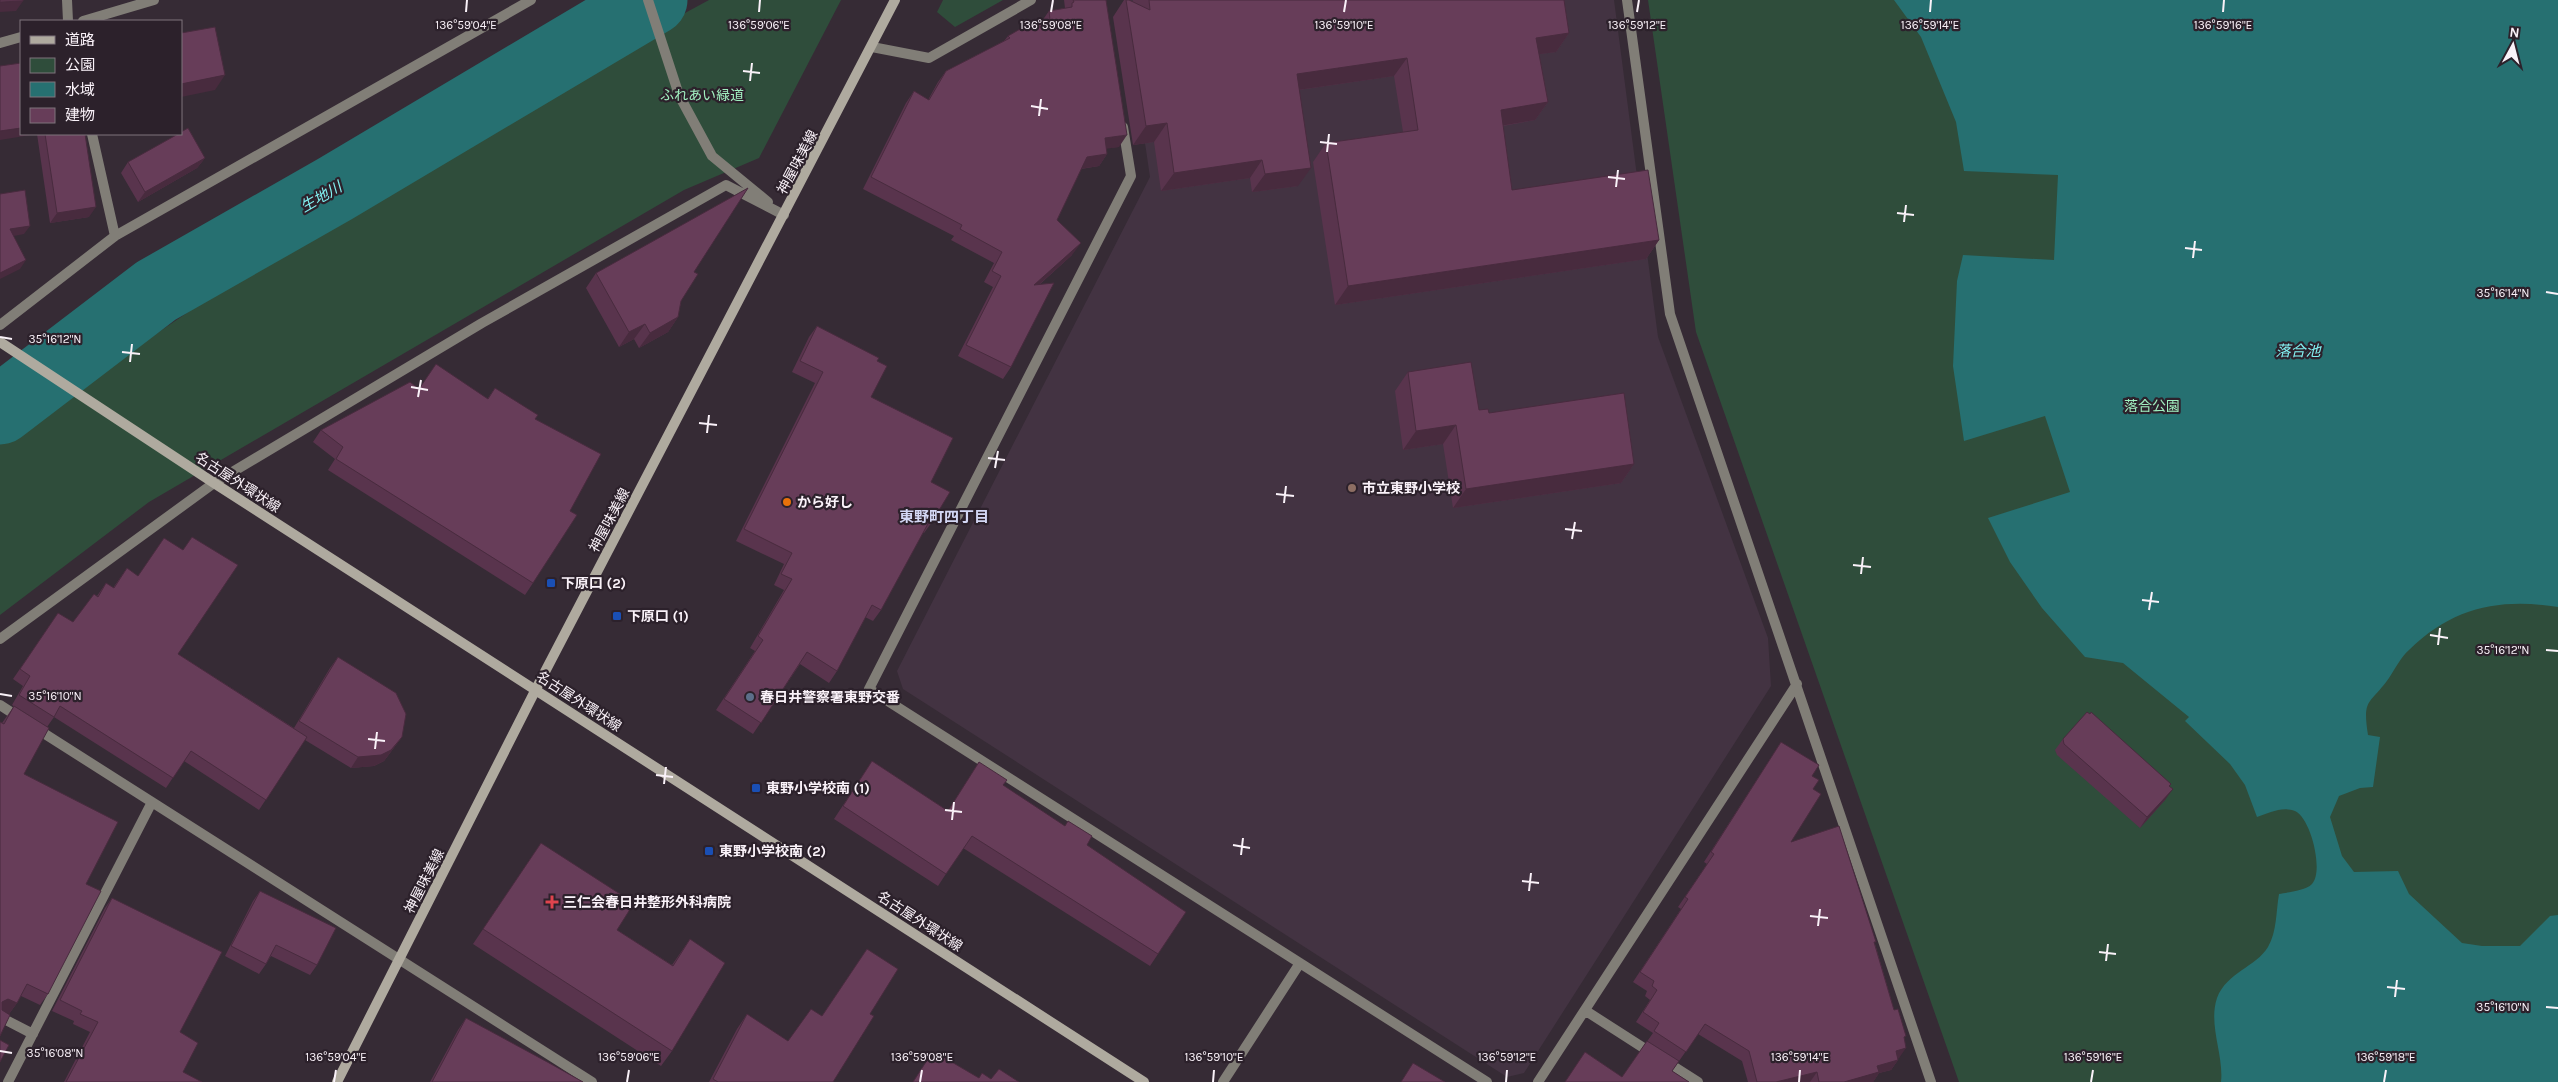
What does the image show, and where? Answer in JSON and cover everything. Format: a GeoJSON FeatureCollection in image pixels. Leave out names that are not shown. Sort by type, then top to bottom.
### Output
{"type":"FeatureCollection","features":[{"type":"Feature","properties":{"kind":"main road","name":"神屋味美線"},"geometry":{"type":"LineString","coordinates":[[337,1082],[536,690],[872,48],[895,0]]}},
{"type":"Feature","properties":{"kind":"main road","name":"名古屋外環状線"},"geometry":{"type":"LineString","coordinates":[[0,342],[214,483],[1144,1082]]}},
{"type":"Feature","properties":{"kind":"street"},"geometry":{"type":"LineString","coordinates":[[67,0],[68,20]]}},
{"type":"Feature","properties":{"kind":"street"},"geometry":{"type":"LineString","coordinates":[[87,20],[154,0]]}},
{"type":"Feature","properties":{"kind":"street"},"geometry":{"type":"LineString","coordinates":[[0,325],[115,236],[531,0]]}},
{"type":"Feature","properties":{"kind":"street"},"geometry":{"type":"LineString","coordinates":[[648,0],[679,95],[712,156],[784,215]]}},
{"type":"Feature","properties":{"kind":"street"},"geometry":{"type":"LineString","coordinates":[[872,48],[929,58],[1030,0]]}},
{"type":"Feature","properties":{"kind":"street"},"geometry":{"type":"LineString","coordinates":[[1627,0],[1670,314],[1931,1082]]}},
{"type":"Feature","properties":{"kind":"street"},"geometry":{"type":"LineString","coordinates":[[0,43],[20,38]]}},
{"type":"Feature","properties":{"kind":"street"},"geometry":{"type":"LineString","coordinates":[[1121,117],[1131,176],[870,689],[1487,1082]]}},
{"type":"Feature","properties":{"kind":"street"},"geometry":{"type":"LineString","coordinates":[[92,135],[115,236]]}},
{"type":"Feature","properties":{"kind":"street"},"geometry":{"type":"LineString","coordinates":[[0,639],[214,483],[482,323],[726,185],[784,215]]}},
{"type":"Feature","properties":{"kind":"street"},"geometry":{"type":"LineString","coordinates":[[1538,1082],[1586,1011],[1797,684]]}},
{"type":"Feature","properties":{"kind":"street"},"geometry":{"type":"LineString","coordinates":[[0,705],[592,1082]]}},
{"type":"Feature","properties":{"kind":"street"},"geometry":{"type":"LineString","coordinates":[[8,1082],[152,802]]}},
{"type":"Feature","properties":{"kind":"street"},"geometry":{"type":"LineString","coordinates":[[1223,1082],[1300,963]]}},
{"type":"Feature","properties":{"kind":"street"},"geometry":{"type":"LineString","coordinates":[[1586,1011],[1698,1082]]}},
{"type":"Feature","properties":{"kind":"street"},"geometry":{"type":"LineString","coordinates":[[0,1017],[33,1034]]}},
{"type":"Feature","properties":{"kind":"shaded area","name":"市立東野小学校"},"geometry":{"type":"Polygon","coordinates":[[[1124,0],[1614,0],[1658,337],[1768,638],[1771,686],[1524,1073],[1507,1077],[903,689],[897,671],[1150,177],[1124,0]]]}},
{"type":"Feature","properties":{"kind":"green space","name":"ふれあい緑道"},"geometry":{"type":"Polygon","coordinates":[[[709,0],[841,0],[759,158],[684,190],[149,502],[0,615],[0,440],[259,264],[576,72],[709,0]]]}},
{"type":"Feature","properties":{"kind":"green space"},"geometry":{"type":"Polygon","coordinates":[[[943,0],[1003,0],[955,27],[937,12],[943,0]]]}},
{"type":"Feature","properties":{"kind":"green space","name":"落合公園"},"geometry":{"type":"Polygon","coordinates":[[[1648,0],[2558,0],[2558,1082],[1959,1082],[1696,332],[1648,0]]]}},
{"type":"Feature","properties":{"kind":"water","name":"落合池"},"geometry":{"type":"Polygon","coordinates":[[[1894,0],[2558,0],[2558,607],[2516,604],[2478,609],[2460,615],[2443,624],[2426,635],[2409,650],[2367,707],[2366,723],[2368,735],[2380,737],[2373,787],[2360,788],[2339,796],[2330,817],[2342,856],[2354,872],[2398,871],[2409,894],[2462,943],[2482,946],[2520,946],[2550,916],[2558,915],[2558,1082],[2221,1082],[2214,1019],[2217,998],[2227,982],[2256,960],[2268,947],[2275,928],[2279,894],[2301,890],[2312,884],[2317,869],[2311,834],[2301,816],[2295,811],[2285,809],[2257,817],[2245,785],[2230,764],[2185,721],[2189,717],[2123,663],[2085,657],[2042,608],[2010,562],[1988,518],[2070,492],[2045,416],[1964,441],[1953,366],[1957,281],[1963,255],[2054,260],[2058,175],[1964,171],[1956,122],[1921,37],[1894,0]]]}},
{"type":"Feature","properties":{"kind":"building"},"geometry":{"type":"Polygon","coordinates":[[[0,0],[23,0],[23,1],[0,2],[0,0]]]}},
{"type":"Feature","properties":{"kind":"building"},"geometry":{"type":"Polygon","coordinates":[[[1073,0],[1106,0],[1127,135],[1105,138],[1107,154],[1087,157],[1057,220],[1081,243],[1034,285],[1054,283],[1011,367],[966,345],[1001,276],[992,271],[1002,252],[960,229],[962,225],[871,177],[914,91],[929,100],[946,71],[1010,38],[1008,36],[1034,21],[1050,20],[1049,11],[1072,7],[1073,0]]]}},
{"type":"Feature","properties":{"kind":"building"},"geometry":{"type":"Polygon","coordinates":[[[1126,0],[1150,10],[1149,0],[1564,0],[1569,33],[1536,38],[1548,102],[1501,110],[1512,190],[1648,170],[1659,240],[1348,286],[1326,143],[1418,130],[1407,58],[1297,74],[1311,168],[1265,174],[1262,160],[1174,173],[1167,123],[1146,126],[1126,0]]]}},
{"type":"Feature","properties":{"kind":"building"},"geometry":{"type":"Polygon","coordinates":[[[215,27],[225,75],[182,84],[182,33],[215,27]]]}},
{"type":"Feature","properties":{"kind":"building"},"geometry":{"type":"Polygon","coordinates":[[[20,63],[20,128],[0,131],[0,66],[20,63]]]}},
{"type":"Feature","properties":{"kind":"building"},"geometry":{"type":"Polygon","coordinates":[[[188,128],[205,158],[145,192],[128,162],[176,135],[182,135],[182,131],[188,128]]]}},
{"type":"Feature","properties":{"kind":"building"},"geometry":{"type":"Polygon","coordinates":[[[45,135],[85,135],[96,207],[57,213],[45,135]]]}},
{"type":"Feature","properties":{"kind":"building"},"geometry":{"type":"Polygon","coordinates":[[[748,188],[694,272],[698,274],[681,301],[678,317],[650,333],[645,324],[629,332],[596,273],[748,188]]]}},
{"type":"Feature","properties":{"kind":"building"},"geometry":{"type":"Polygon","coordinates":[[[25,190],[30,226],[10,229],[26,260],[0,273],[0,194],[25,190]]]}},
{"type":"Feature","properties":{"kind":"building"},"geometry":{"type":"Polygon","coordinates":[[[817,326],[879,358],[877,361],[887,366],[871,397],[953,438],[931,482],[950,492],[932,522],[930,520],[881,610],[872,605],[837,671],[807,652],[761,723],[724,699],[763,640],[758,636],[792,579],[781,574],[792,553],[744,529],[823,372],[800,361],[817,326]]]}},
{"type":"Feature","properties":{"kind":"building"},"geometry":{"type":"Polygon","coordinates":[[[1471,362],[1479,410],[1488,409],[1489,413],[1624,393],[1634,464],[1466,489],[1456,425],[1416,431],[1408,372],[1471,362]]]}},
{"type":"Feature","properties":{"kind":"building"},"geometry":{"type":"Polygon","coordinates":[[[436,364],[488,399],[495,388],[538,415],[535,419],[601,454],[570,511],[577,515],[533,583],[336,459],[343,447],[321,430],[410,382],[419,389],[436,364]]]}},
{"type":"Feature","properties":{"kind":"building"},"geometry":{"type":"Polygon","coordinates":[[[192,537],[238,565],[178,654],[307,737],[266,800],[191,751],[173,778],[60,706],[54,717],[19,695],[30,676],[20,669],[58,613],[73,622],[94,594],[98,597],[106,583],[114,588],[127,568],[138,576],[164,538],[183,550],[192,537]]]}},
{"type":"Feature","properties":{"kind":"building"},"geometry":{"type":"Polygon","coordinates":[[[338,657],[396,693],[406,714],[402,737],[391,750],[381,755],[358,757],[299,721],[338,657]]]}},
{"type":"Feature","properties":{"kind":"building"},"geometry":{"type":"Polygon","coordinates":[[[14,706],[49,728],[24,774],[118,822],[86,884],[101,891],[48,994],[27,984],[17,1003],[8,999],[2,1002],[2,1010],[10,1015],[0,1036],[0,722],[4,724],[14,706]]]}},
{"type":"Feature","properties":{"kind":"building"},"geometry":{"type":"Polygon","coordinates":[[[2087,712],[2090,714],[2091,712],[2171,784],[2169,786],[2173,789],[2147,817],[2064,744],[2063,739],[2087,712]]]}},
{"type":"Feature","properties":{"kind":"building"},"geometry":{"type":"Polygon","coordinates":[[[1781,742],[1819,765],[1812,776],[1819,780],[1813,789],[1821,794],[1791,842],[1839,826],[1876,942],[1874,942],[1894,1010],[1898,1009],[1906,1036],[1904,1037],[1906,1048],[1896,1051],[1898,1060],[1877,1066],[1879,1072],[1844,1082],[1819,1082],[1817,1072],[1776,1082],[1757,1082],[1749,1051],[1705,1024],[1686,1052],[1654,1031],[1659,1023],[1643,1012],[1657,990],[1652,986],[1654,981],[1640,972],[1688,899],[1685,897],[1714,854],[1711,852],[1781,742]]]}},
{"type":"Feature","properties":{"kind":"building"},"geometry":{"type":"Polygon","coordinates":[[[872,761],[948,811],[979,762],[1007,780],[1003,785],[1065,826],[1068,821],[1092,836],[1087,845],[1186,912],[1158,954],[972,836],[946,874],[843,806],[872,761]]]}},
{"type":"Feature","properties":{"kind":"building"},"geometry":{"type":"Polygon","coordinates":[[[541,843],[634,903],[617,930],[673,966],[690,939],[725,963],[672,1051],[483,929],[541,843]]]}},
{"type":"Feature","properties":{"kind":"building"},"geometry":{"type":"Polygon","coordinates":[[[260,891],[336,928],[317,965],[276,945],[266,964],[231,946],[260,891]]]}},
{"type":"Feature","properties":{"kind":"building"},"geometry":{"type":"Polygon","coordinates":[[[112,898],[222,952],[180,1032],[198,1043],[183,1072],[202,1082],[66,1082],[98,1022],[80,1014],[82,1011],[60,1000],[112,898]]]}},
{"type":"Feature","properties":{"kind":"building"},"geometry":{"type":"Polygon","coordinates":[[[867,949],[898,969],[870,1014],[874,1016],[833,1082],[718,1082],[713,1079],[747,1014],[788,1041],[811,1009],[822,1016],[867,949]]]}},
{"type":"Feature","properties":{"kind":"building"},"geometry":{"type":"Polygon","coordinates":[[[466,1018],[551,1064],[583,1082],[432,1082],[466,1018]]]}},
{"type":"Feature","properties":{"kind":"building"},"geometry":{"type":"Polygon","coordinates":[[[0,1040],[9,1045],[0,1062],[0,1040]]]}},
{"type":"Feature","properties":{"kind":"building"},"geometry":{"type":"Polygon","coordinates":[[[1647,1041],[1679,1061],[1672,1071],[1689,1082],[1565,1082],[1585,1052],[1622,1077],[1647,1041]]]}},
{"type":"Feature","properties":{"kind":"building"},"geometry":{"type":"Polygon","coordinates":[[[933,1051],[979,1078],[982,1073],[991,1079],[999,1069],[1019,1082],[913,1082],[933,1051]]]}},
{"type":"Feature","properties":{"kind":"building"},"geometry":{"type":"Polygon","coordinates":[[[1413,1063],[1445,1082],[1401,1082],[1413,1063]]]}},
{"type":"Feature","properties":{"kind":"waterway","name":"生地川"},"geometry":{"type":"LineString","coordinates":[[0,410],[156,291],[335,189],[653,0]]}},
{"type":"Feature","properties":{"kind":"place","name":"市立東野小学校"},"geometry":{"type":"Point","coordinates":[1352,488]}},
{"type":"Feature","properties":{"kind":"place","name":"から好し"},"geometry":{"type":"Point","coordinates":[787,502]}},
{"type":"Feature","properties":{"kind":"place","name":"下原口 (2)"},"geometry":{"type":"Point","coordinates":[551,583]}},
{"type":"Feature","properties":{"kind":"place","name":"下原口 (1)"},"geometry":{"type":"Point","coordinates":[617,616]}},
{"type":"Feature","properties":{"kind":"place","name":"春日井警察署東野交番"},"geometry":{"type":"Point","coordinates":[750,697]}},
{"type":"Feature","properties":{"kind":"place","name":"東野小学校南 (1)"},"geometry":{"type":"Point","coordinates":[756,788]}},
{"type":"Feature","properties":{"kind":"place","name":"東野小学校南 (2)"},"geometry":{"type":"Point","coordinates":[709,851]}},
{"type":"Feature","properties":{"kind":"place","name":"三仁会春日井整形外科病院"},"geometry":{"type":"Point","coordinates":[552,902]}},
{"type":"Feature","properties":{"kind":"district","name":"東野町四丁目"},"geometry":{"type":"Point","coordinates":[944,517]}}]}
